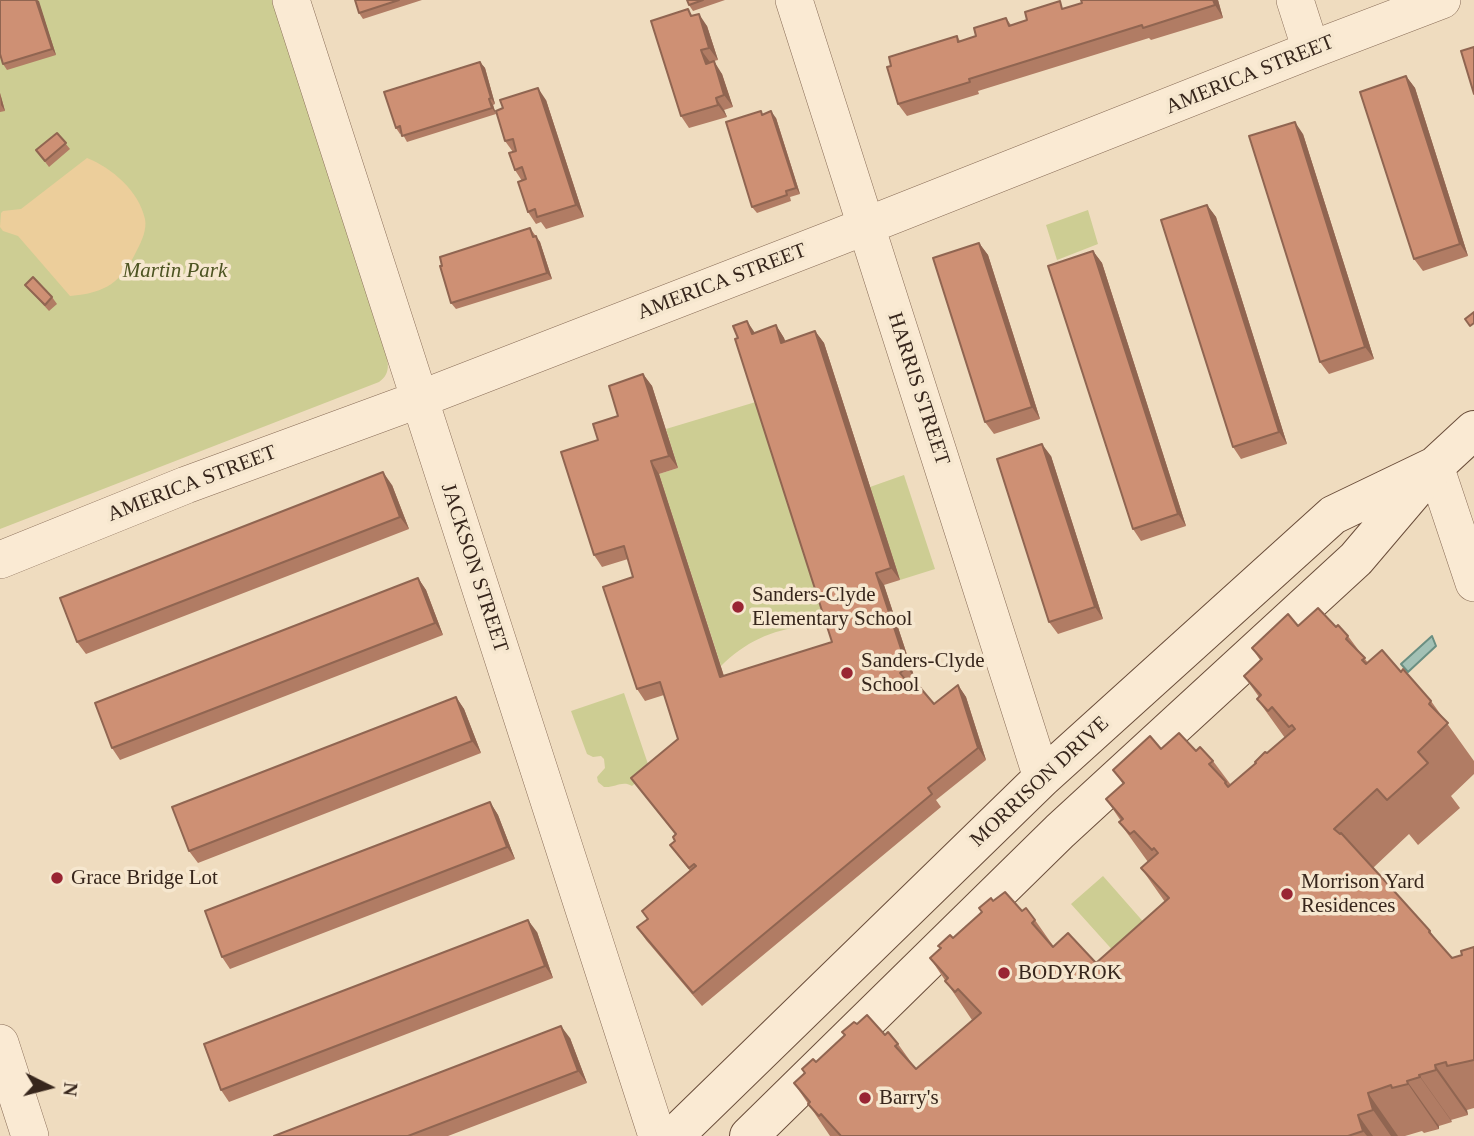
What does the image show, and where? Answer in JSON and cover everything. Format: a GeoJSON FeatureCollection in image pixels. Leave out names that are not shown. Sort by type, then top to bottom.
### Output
{"type":"FeatureCollection","features":[{"type":"Feature","properties":{"kind":"main road","name":"MORRISON DRIVE"},"geometry":{"type":"LineString","coordinates":[[749,1136],[1060,831],[1356,559],[1435,466],[1474,430]]}},
{"type":"Feature","properties":{"kind":"main road","name":"MORRISON DRIVE"},"geometry":{"type":"LineString","coordinates":[[674,1136],[1042,778],[1333,515],[1435,466]]}},
{"type":"Feature","properties":{"kind":"street","name":"JACKSON STREET"},"geometry":{"type":"LineString","coordinates":[[291,0],[657,1136]]}},
{"type":"Feature","properties":{"kind":"street","name":"HARRIS STREET"},"geometry":{"type":"LineString","coordinates":[[794,0],[1042,778]]}},
{"type":"Feature","properties":{"kind":"street"},"geometry":{"type":"LineString","coordinates":[[1295,0],[1311,50]]}},
{"type":"Feature","properties":{"kind":"street","name":"AMERICA STREET"},"geometry":{"type":"LineString","coordinates":[[0,560],[187,485],[420,399],[1443,0]]}},
{"type":"Feature","properties":{"kind":"street"},"geometry":{"type":"LineString","coordinates":[[1435,466],[1474,583]]}},
{"type":"Feature","properties":{"kind":"street"},"geometry":{"type":"LineString","coordinates":[[0,1043],[30,1136]]}},
{"type":"Feature","properties":{"kind":"green space","name":"Martin Park"},"geometry":{"type":"Polygon","coordinates":[[[0,0],[272,0],[385,353],[388,366],[386,375],[379,382],[0,529],[0,0]]]}},
{"type":"Feature","properties":{"kind":"green space"},"geometry":{"type":"Polygon","coordinates":[[[1088,210],[1098,244],[1057,260],[1046,225],[1088,210]]]}},
{"type":"Feature","properties":{"kind":"green space"},"geometry":{"type":"Polygon","coordinates":[[[759,401],[832,627],[792,628],[770,634],[739,650],[721,666],[659,474],[678,468],[666,429],[759,401]]]}},
{"type":"Feature","properties":{"kind":"green space"},"geometry":{"type":"Polygon","coordinates":[[[904,475],[935,569],[900,580],[870,487],[904,475]]]}},
{"type":"Feature","properties":{"kind":"green space"},"geometry":{"type":"Polygon","coordinates":[[[624,693],[650,770],[632,786],[625,784],[604,787],[597,777],[605,768],[604,759],[587,754],[571,711],[624,693]]]}},
{"type":"Feature","properties":{"kind":"green space"},"geometry":{"type":"Polygon","coordinates":[[[1103,876],[1147,926],[1116,954],[1071,904],[1103,876]]]}},
{"type":"Feature","properties":{"kind":"sand"},"geometry":{"type":"Polygon","coordinates":[[[87,158],[115,174],[131,190],[142,209],[145,227],[131,261],[119,278],[103,289],[70,296],[18,236],[3,231],[0,227],[1,213],[21,209],[87,158]]]}},
{"type":"Feature","properties":{"kind":"shaded area"},"geometry":{"type":"Polygon","coordinates":[[[1432,636],[1436,646],[1408,672],[1401,664],[1432,636]]]}},
{"type":"Feature","properties":{"kind":"building"},"geometry":{"type":"Polygon","coordinates":[[[0,0],[36,0],[52,49],[3,64],[0,54],[0,0]]]}},
{"type":"Feature","properties":{"kind":"building"},"geometry":{"type":"Polygon","coordinates":[[[355,0],[399,0],[359,13],[355,0]]]}},
{"type":"Feature","properties":{"kind":"building"},"geometry":{"type":"Polygon","coordinates":[[[687,0],[703,0],[689,5],[687,0]]]}},
{"type":"Feature","properties":{"kind":"building"},"geometry":{"type":"Polygon","coordinates":[[[1081,0],[1213,0],[1215,5],[969,79],[970,82],[898,104],[887,67],[891,66],[889,57],[957,36],[958,42],[976,36],[974,28],[1006,18],[1009,26],[1027,20],[1025,12],[1060,1],[1062,9],[1082,3],[1081,0]]]}},
{"type":"Feature","properties":{"kind":"building"},"geometry":{"type":"Polygon","coordinates":[[[688,9],[691,16],[699,14],[709,48],[701,50],[706,64],[714,61],[724,95],[716,98],[718,105],[681,116],[651,21],[688,9]]]}},
{"type":"Feature","properties":{"kind":"building"},"geometry":{"type":"Polygon","coordinates":[[[1474,47],[1474,94],[1461,51],[1474,47]]]}},
{"type":"Feature","properties":{"kind":"building"},"geometry":{"type":"Polygon","coordinates":[[[480,62],[492,108],[402,136],[400,126],[396,128],[384,92],[480,62]]]}},
{"type":"Feature","properties":{"kind":"building"},"geometry":{"type":"Polygon","coordinates":[[[1406,76],[1460,244],[1414,259],[1360,92],[1406,76]]]}},
{"type":"Feature","properties":{"kind":"building"},"geometry":{"type":"Polygon","coordinates":[[[538,88],[576,205],[537,217],[535,209],[528,212],[518,182],[526,179],[522,167],[515,170],[509,153],[516,151],[513,139],[505,141],[496,111],[503,108],[500,100],[538,88]]]}},
{"type":"Feature","properties":{"kind":"building"},"geometry":{"type":"Polygon","coordinates":[[[761,111],[762,115],[771,111],[796,188],[786,191],[787,195],[752,207],[726,122],[761,111]]]}},
{"type":"Feature","properties":{"kind":"building"},"geometry":{"type":"Polygon","coordinates":[[[1295,122],[1365,347],[1320,362],[1249,136],[1295,122]]]}},
{"type":"Feature","properties":{"kind":"building"},"geometry":{"type":"Polygon","coordinates":[[[57,133],[66,143],[45,161],[36,150],[57,133]]]}},
{"type":"Feature","properties":{"kind":"building"},"geometry":{"type":"Polygon","coordinates":[[[1207,205],[1279,432],[1233,447],[1161,220],[1207,205]]]}},
{"type":"Feature","properties":{"kind":"building"},"geometry":{"type":"Polygon","coordinates":[[[530,228],[533,237],[536,236],[547,273],[451,303],[440,257],[530,228]]]}},
{"type":"Feature","properties":{"kind":"building"},"geometry":{"type":"Polygon","coordinates":[[[979,243],[1032,407],[985,422],[933,258],[979,243]]]}},
{"type":"Feature","properties":{"kind":"building"},"geometry":{"type":"Polygon","coordinates":[[[1093,251],[1178,514],[1133,529],[1048,266],[1093,251]]]}},
{"type":"Feature","properties":{"kind":"building"},"geometry":{"type":"Polygon","coordinates":[[[33,277],[52,297],[45,305],[25,285],[33,277]]]}},
{"type":"Feature","properties":{"kind":"building"},"geometry":{"type":"Polygon","coordinates":[[[1474,312],[1474,323],[1470,326],[1465,319],[1474,312]]]}},
{"type":"Feature","properties":{"kind":"building","name":"Sanders-Clyde School"},"geometry":{"type":"Polygon","coordinates":[[[747,321],[752,334],[776,325],[781,343],[815,331],[891,568],[876,573],[907,667],[900,673],[912,688],[917,684],[934,704],[958,685],[978,748],[928,788],[932,794],[693,993],[637,927],[648,919],[642,911],[696,866],[694,864],[689,868],[670,845],[675,841],[673,837],[676,834],[631,778],[678,739],[660,682],[637,689],[603,587],[633,577],[624,546],[594,555],[561,452],[598,440],[593,424],[618,416],[609,386],[643,374],[669,456],[651,461],[720,677],[832,642],[735,339],[738,338],[733,326],[747,321]]]}},
{"type":"Feature","properties":{"kind":"building"},"geometry":{"type":"Polygon","coordinates":[[[1042,444],[1095,607],[1049,622],[997,459],[1042,444]]]}},
{"type":"Feature","properties":{"kind":"building"},"geometry":{"type":"Polygon","coordinates":[[[383,472],[400,517],[77,642],[60,598],[383,472]]]}},
{"type":"Feature","properties":{"kind":"building"},"geometry":{"type":"Polygon","coordinates":[[[418,578],[435,623],[112,748],[95,703],[418,578]]]}},
{"type":"Feature","properties":{"kind":"building","name":"Morrison Yard Residences"},"geometry":{"type":"Polygon","coordinates":[[[1318,608],[1348,636],[1346,639],[1365,658],[1362,660],[1366,664],[1382,650],[1401,672],[1403,669],[1431,701],[1429,704],[1448,723],[1418,752],[1428,763],[1387,800],[1377,789],[1334,829],[1341,833],[1385,881],[1452,958],[1462,955],[1461,951],[1474,947],[1474,1060],[1447,1066],[1446,1062],[1435,1065],[1436,1070],[1407,1081],[1408,1084],[1392,1088],[1391,1085],[1368,1093],[1373,1110],[1358,1115],[1363,1131],[1348,1136],[841,1136],[821,1114],[819,1116],[794,1083],[805,1073],[802,1069],[813,1059],[816,1062],[845,1035],[842,1032],[854,1022],[857,1024],[867,1015],[885,1035],[888,1032],[898,1044],[895,1046],[916,1069],[981,1013],[958,989],[955,992],[945,981],[948,978],[930,958],[950,935],[953,938],[982,912],[979,908],[991,898],[993,901],[1005,892],[1022,911],[1026,908],[1035,920],[1032,923],[1053,947],[1068,933],[1096,963],[1169,898],[1141,868],[1158,853],[1134,831],[1130,834],[1119,822],[1123,819],[1106,799],[1124,783],[1113,770],[1150,736],[1161,749],[1179,733],[1196,751],[1200,747],[1213,761],[1209,764],[1228,787],[1265,752],[1295,729],[1292,725],[1289,727],[1272,707],[1268,711],[1257,699],[1261,695],[1244,676],[1262,659],[1252,648],[1288,614],[1298,626],[1318,608]]]}},
{"type":"Feature","properties":{"kind":"building"},"geometry":{"type":"Polygon","coordinates":[[[456,697],[472,741],[189,851],[172,807],[456,697]]]}},
{"type":"Feature","properties":{"kind":"building"},"geometry":{"type":"Polygon","coordinates":[[[490,802],[507,847],[222,957],[205,911],[490,802]]]}},
{"type":"Feature","properties":{"kind":"building"},"geometry":{"type":"Polygon","coordinates":[[[528,920],[545,966],[221,1090],[204,1044],[528,920]]]}},
{"type":"Feature","properties":{"kind":"building"},"geometry":{"type":"Polygon","coordinates":[[[561,1026],[578,1071],[408,1136],[274,1136],[561,1026]]]}},
{"type":"Feature","properties":{"kind":"place","name":"Sanders-Clyde Elementary School"},"geometry":{"type":"Point","coordinates":[738,607]}},
{"type":"Feature","properties":{"kind":"place","name":"Sanders-Clyde School"},"geometry":{"type":"Point","coordinates":[847,673]}},
{"type":"Feature","properties":{"kind":"place","name":"Grace Bridge Lot"},"geometry":{"type":"Point","coordinates":[57,878]}},
{"type":"Feature","properties":{"kind":"place","name":"Morrison Yard Residences"},"geometry":{"type":"Point","coordinates":[1287,894]}},
{"type":"Feature","properties":{"kind":"place","name":"BODYROK"},"geometry":{"type":"Point","coordinates":[1004,973]}},
{"type":"Feature","properties":{"kind":"place","name":"Barry's"},"geometry":{"type":"Point","coordinates":[865,1098]}}]}
